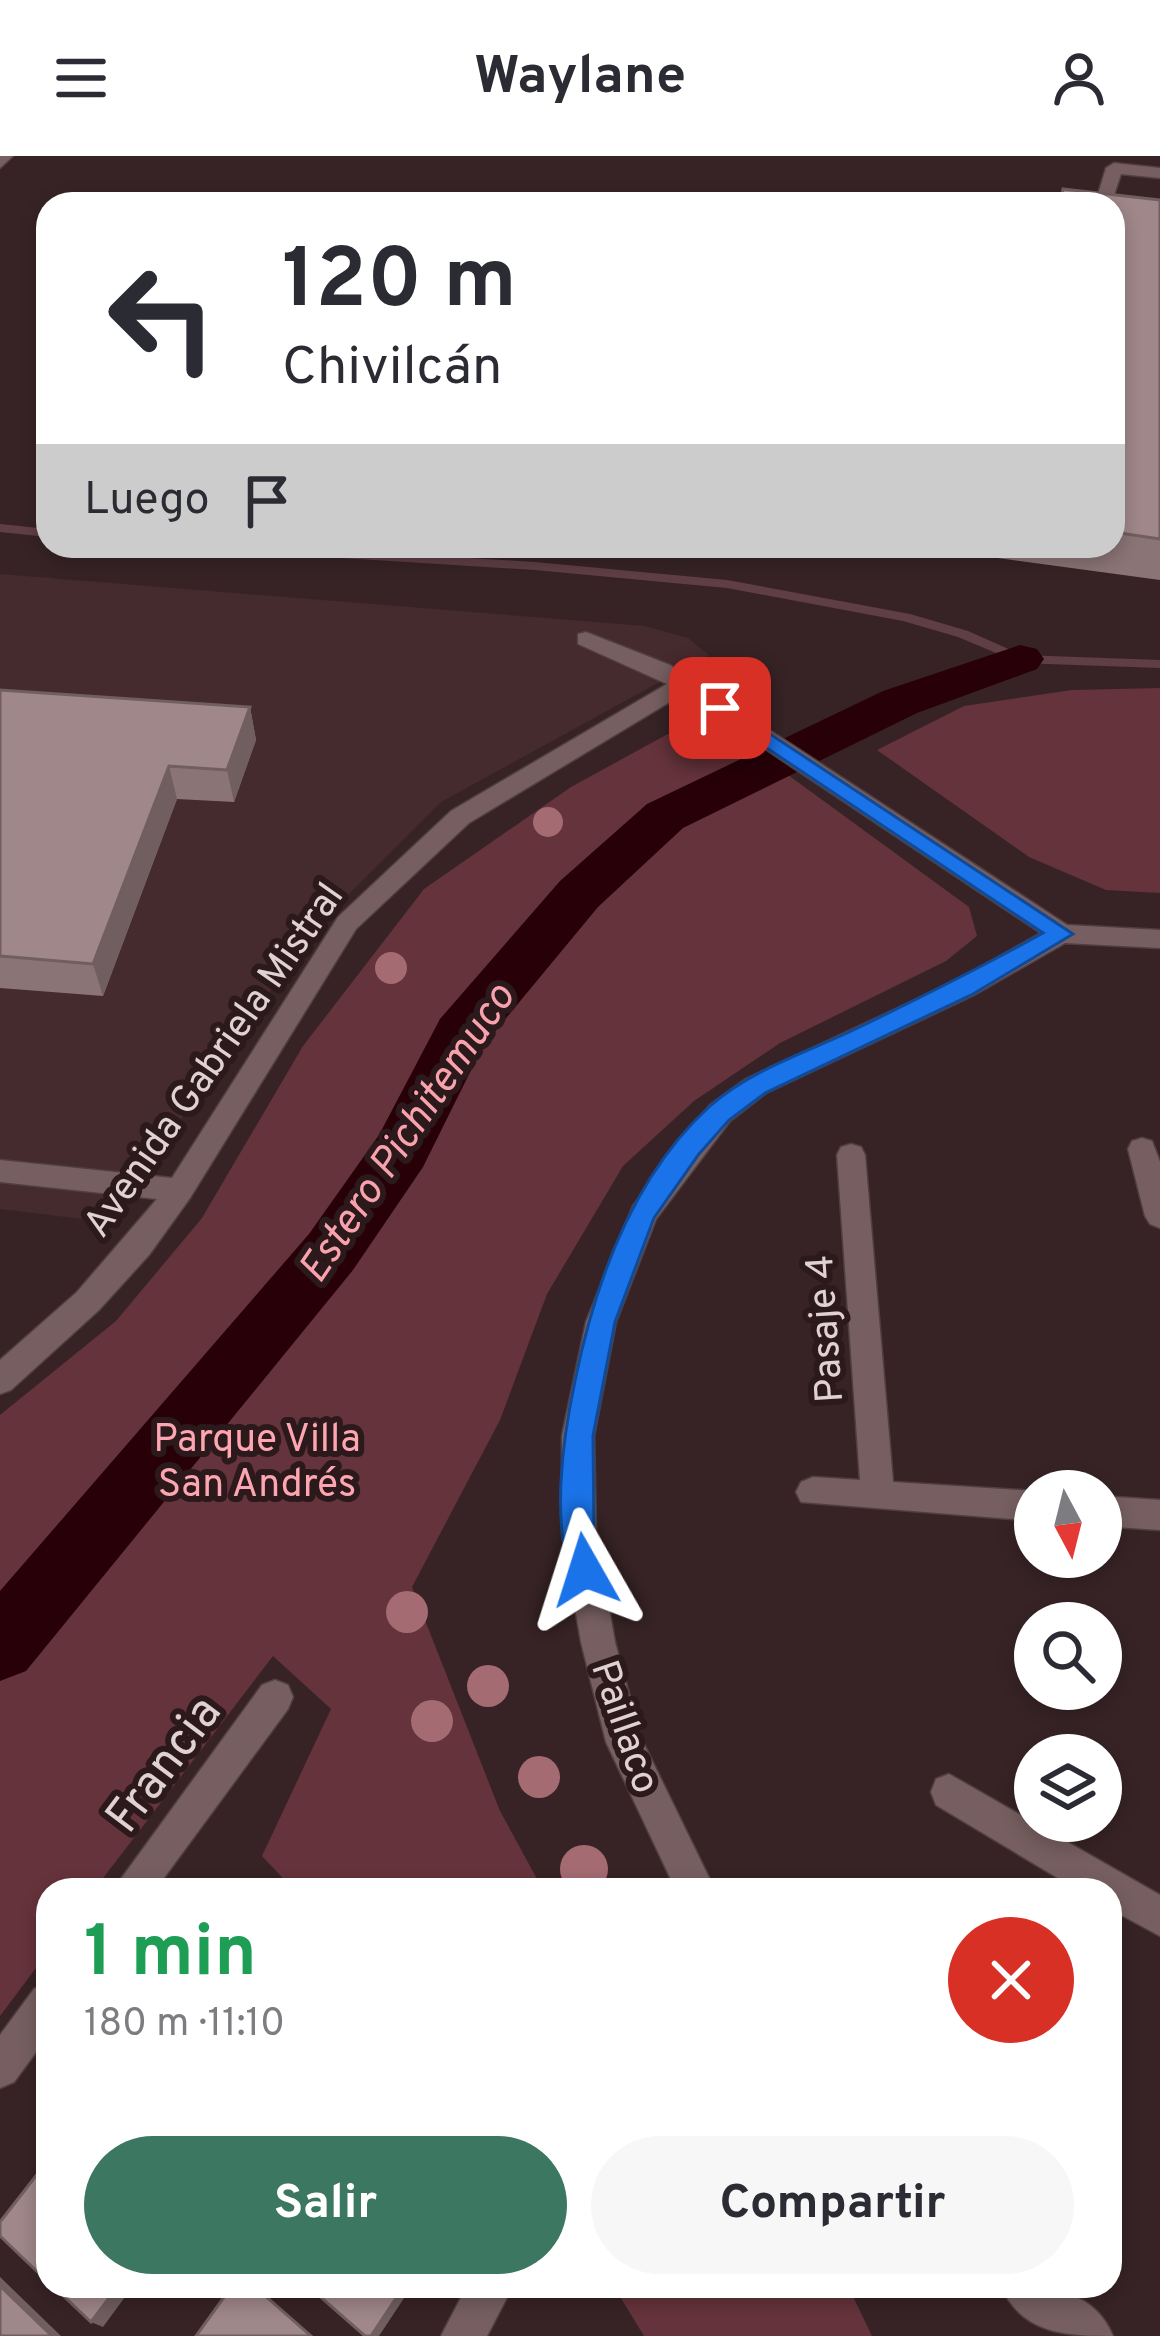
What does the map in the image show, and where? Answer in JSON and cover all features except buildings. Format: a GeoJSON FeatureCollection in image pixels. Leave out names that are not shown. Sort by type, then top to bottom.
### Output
{"type":"FeatureCollection","features":[{"type":"Feature","properties":{"kind":"street"},"geometry":{"type":"LineString","coordinates":[[0,164],[5,156]]}},
{"type":"Feature","properties":{"kind":"street"},"geometry":{"type":"LineString","coordinates":[[1107,192],[1114,168],[1160,173]]}},
{"type":"Feature","properties":{"kind":"street"},"geometry":{"type":"LineString","coordinates":[[586,639],[638,657],[684,684],[1061,934],[1160,939]]}},
{"type":"Feature","properties":{"kind":"street","name":"Avenida Gabriela Mistral"},"geometry":{"type":"LineString","coordinates":[[0,1380],[88,1301],[180,1190],[347,923],[460,817],[684,684]]}},
{"type":"Feature","properties":{"kind":"street","name":"Paillaco"},"geometry":{"type":"LineString","coordinates":[[690,1878],[624,1742],[598,1642],[579,1534],[578,1436],[601,1322],[643,1214],[720,1113],[756,1086],[965,988],[1061,934]]}},
{"type":"Feature","properties":{"kind":"street"},"geometry":{"type":"LineString","coordinates":[[1142,1149],[1160,1216]]}},
{"type":"Feature","properties":{"kind":"street","name":"Pasaje 4"},"geometry":{"type":"LineString","coordinates":[[851,1155],[878,1496]]}},
{"type":"Feature","properties":{"kind":"street"},"geometry":{"type":"LineString","coordinates":[[0,1171],[180,1190]]}},
{"type":"Feature","properties":{"kind":"street"},"geometry":{"type":"LineString","coordinates":[[813,1492],[1014,1505]]}},
{"type":"Feature","properties":{"kind":"street"},"geometry":{"type":"LineString","coordinates":[[1122,1512],[1160,1515]]}},
{"type":"Feature","properties":{"kind":"street","name":"Francia"},"geometry":{"type":"LineString","coordinates":[[141,1878],[275,1697]]}},
{"type":"Feature","properties":{"kind":"street"},"geometry":{"type":"LineString","coordinates":[[949,1792],[1094,1878]]}},
{"type":"Feature","properties":{"kind":"street"},"geometry":{"type":"LineString","coordinates":[[1122,1894],[1160,1917]]}},
{"type":"Feature","properties":{"kind":"street"},"geometry":{"type":"LineString","coordinates":[[0,2068],[36,2019]]}},
{"type":"Feature","properties":{"kind":"street"},"geometry":{"type":"LineString","coordinates":[[463,2336],[484,2298]]}},
{"type":"Feature","properties":{"kind":"street"},"geometry":{"type":"LineString","coordinates":[[1039,2298],[1091,2336]]}},
{"type":"Feature","properties":{"kind":"shaded area"},"geometry":{"type":"Polygon","coordinates":[[[0,574],[645,626],[688,638],[709,655],[441,802],[308,935],[201,1094],[99,1221],[0,1209],[0,574]]]}},
{"type":"Feature","properties":{"kind":"green space"},"geometry":{"type":"Polygon","coordinates":[[[1160,688],[1160,893],[1106,890],[1029,857],[877,750],[964,706],[1072,690],[1160,688]]]}},
{"type":"Feature","properties":{"kind":"green space","name":"Parque Villa San Andrés"},"geometry":{"type":"Polygon","coordinates":[[[701,724],[725,729],[969,907],[977,936],[946,961],[780,1043],[694,1101],[623,1166],[547,1294],[500,1420],[412,1587],[500,1811],[536,1878],[283,1878],[262,1856],[331,1709],[273,1656],[103,1878],[36,1878],[36,1968],[0,2016],[0,1415],[116,1321],[202,1218],[303,1046],[424,889],[571,787],[666,735],[701,724]]]}},
{"type":"Feature","properties":{"kind":"green space"},"geometry":{"type":"Polygon","coordinates":[[[621,2298],[854,2298],[872,2336],[644,2336],[621,2298]]]}},
{"type":"Feature","properties":{"kind":"waterway"},"geometry":{"type":"LineString","coordinates":[[0,528],[36,532]]}},
{"type":"Feature","properties":{"kind":"waterway"},"geometry":{"type":"LineString","coordinates":[[406,558],[727,584],[905,617],[963,634],[1020,659],[1160,664]]}},
{"type":"Feature","properties":{"kind":"waterway","name":"Estero Pichitemuco"},"geometry":{"type":"LineString","coordinates":[[0,1646],[331,1252],[402,1150],[460,1034],[579,894],[665,816],[900,702],[1020,659]]}},
{"type":"Feature","properties":{"kind":"route"},"geometry":{"type":"LineString","coordinates":[[585,1570],[579,1534],[578,1436],[601,1322],[643,1214],[689,1147],[720,1113],[756,1086],[965,988],[1061,934],[720,708]]}}]}
